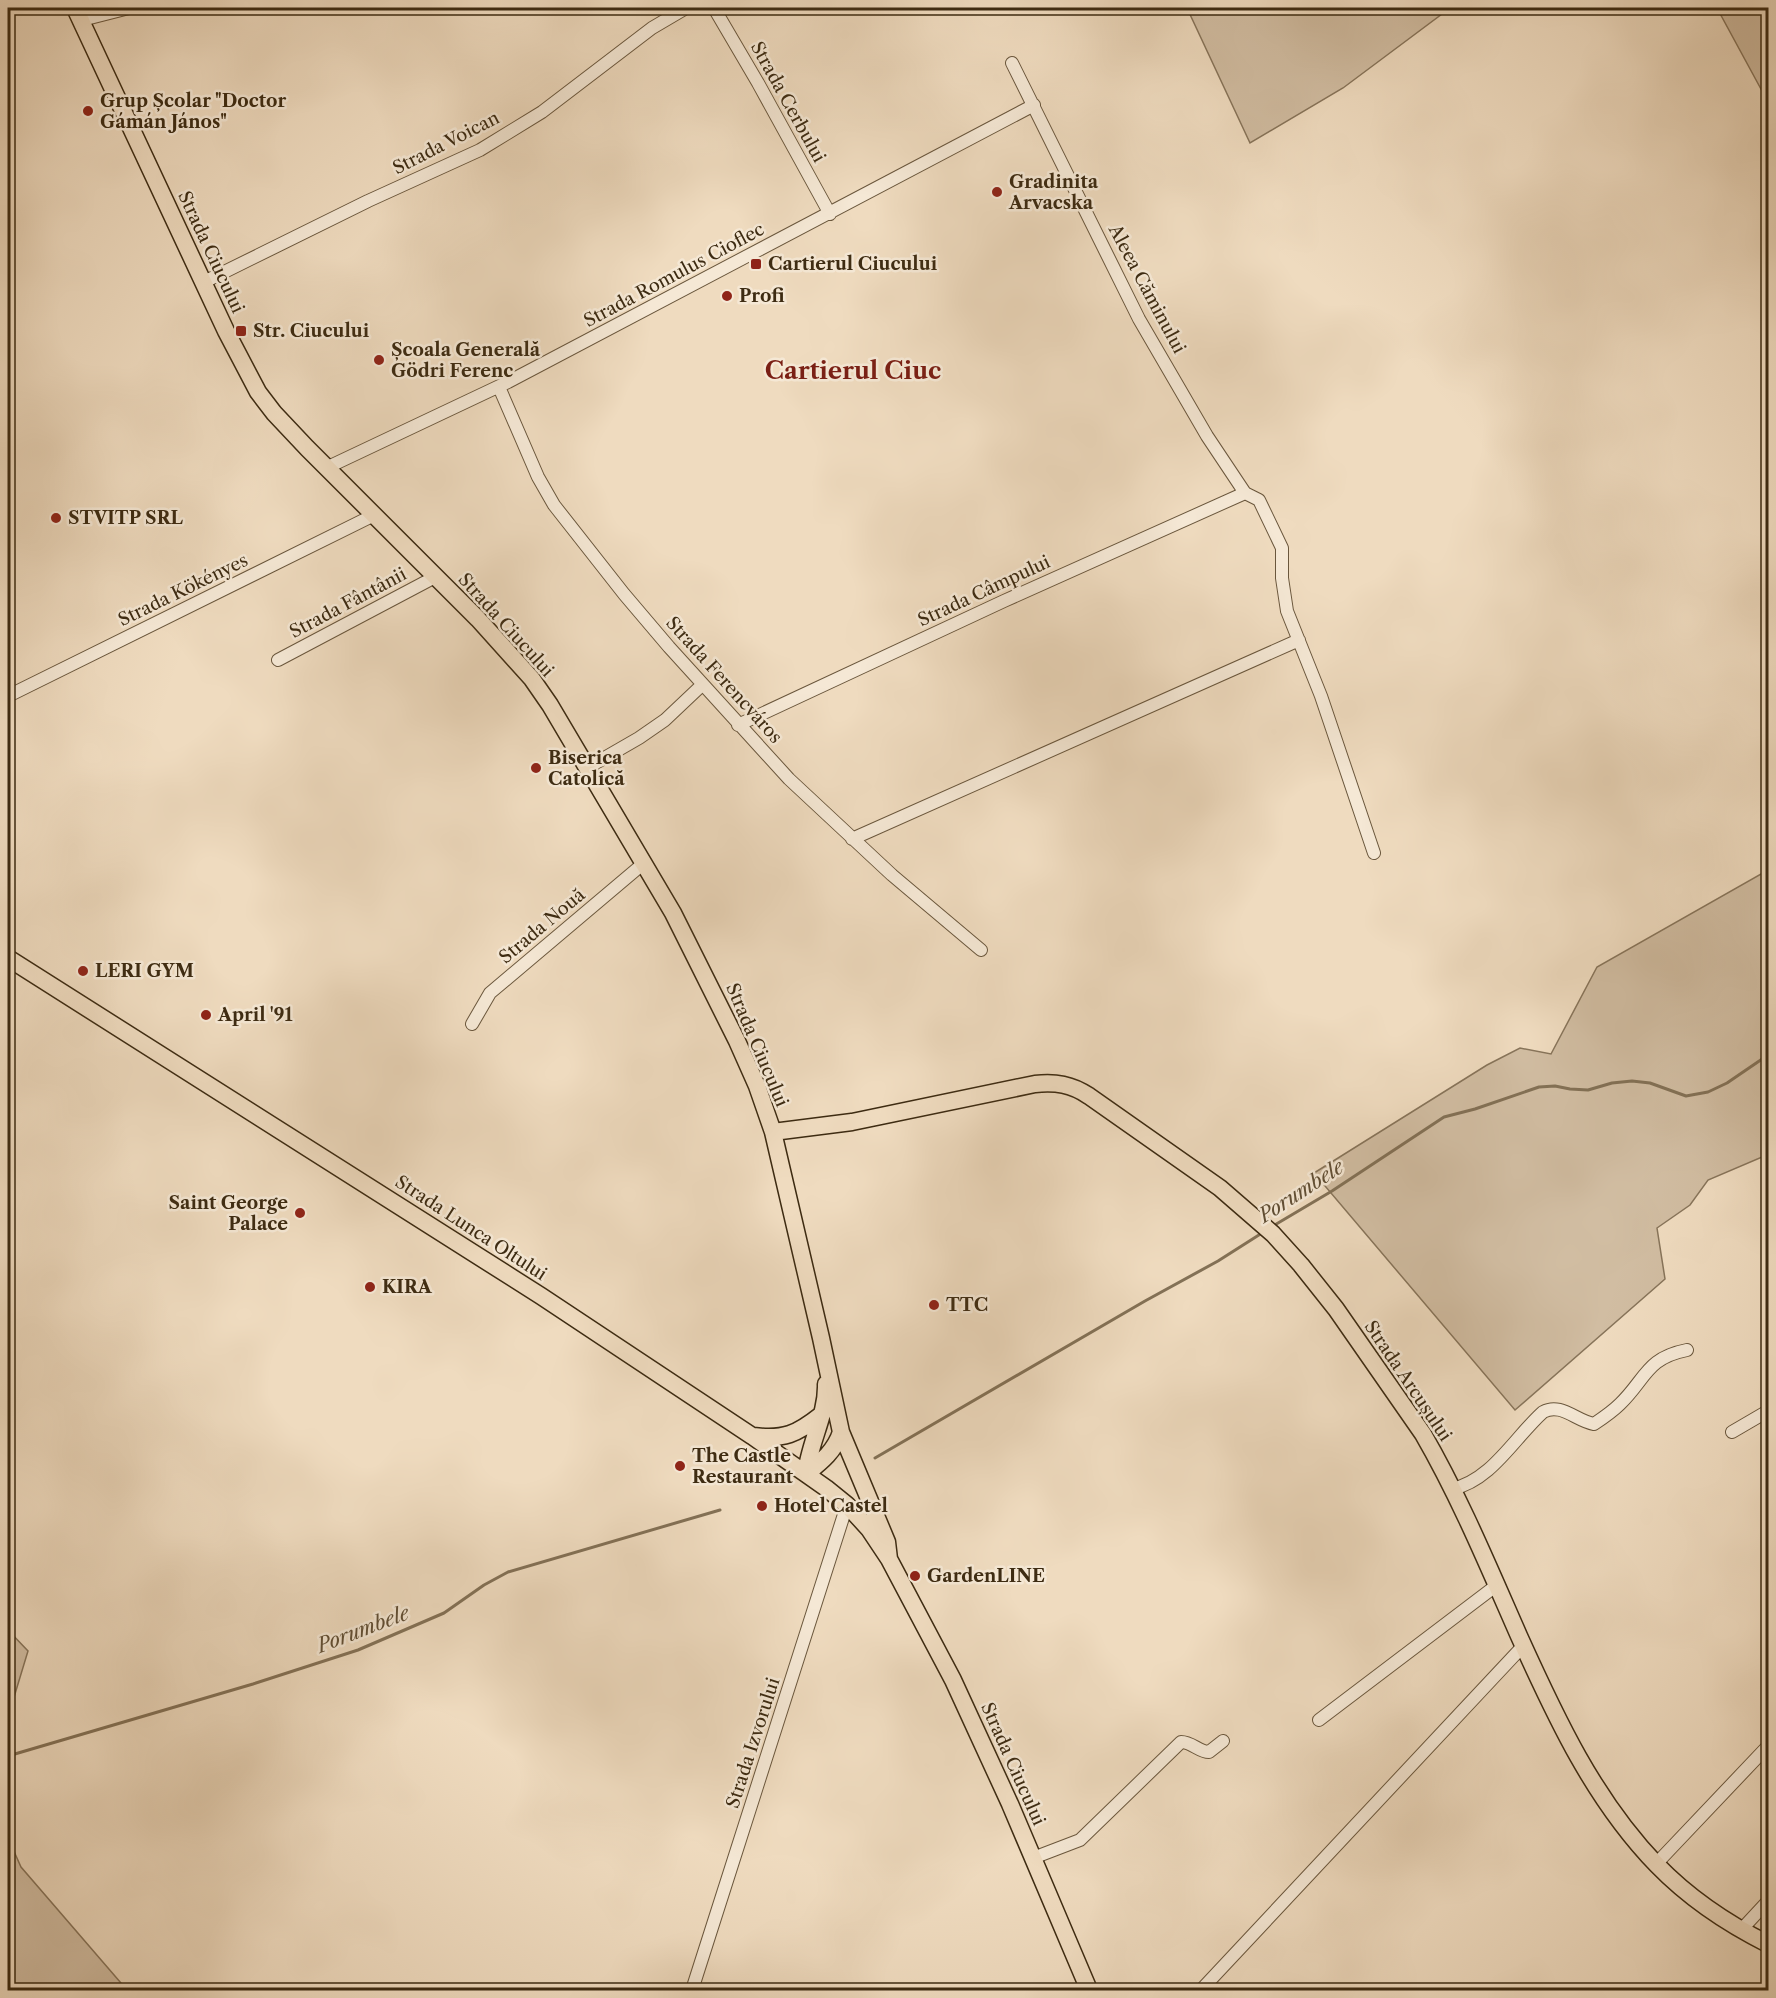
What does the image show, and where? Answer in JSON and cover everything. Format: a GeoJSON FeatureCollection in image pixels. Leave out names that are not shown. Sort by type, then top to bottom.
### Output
{"type":"FeatureCollection","features":[{"type":"Feature","properties":{"kind":"main road","name":"Strada Ciucului"},"geometry":{"type":"LineString","coordinates":[[78,14],[235,349],[258,392],[274,413],[326,468],[478,619],[532,679],[550,705],[644,863],[692,948],[757,1086],[773,1132],[825,1355]]}},
{"type":"Feature","properties":{"kind":"main road","name":"Strada Lunca Oltului"},"geometry":{"type":"LineString","coordinates":[[8,958],[420,1218],[752,1436],[847,1505],[869,1529],[890,1559]]}},
{"type":"Feature","properties":{"kind":"main road","name":"Strada Arcușului"},"geometry":{"type":"LineString","coordinates":[[773,1132],[852,1122],[1035,1084],[1065,1084],[1089,1096],[1220,1188],[1258,1219],[1301,1265],[1336,1309],[1407,1409],[1435,1455],[1562,1728],[1595,1786],[1631,1836],[1656,1864],[1691,1895],[1768,1944]]}},
{"type":"Feature","properties":{"kind":"main road"},"geometry":{"type":"LineString","coordinates":[[806,1474],[826,1392],[825,1355]]}},
{"type":"Feature","properties":{"kind":"main road"},"geometry":{"type":"LineString","coordinates":[[825,1355],[841,1432],[887,1542],[890,1559]]}},
{"type":"Feature","properties":{"kind":"main road"},"geometry":{"type":"LineString","coordinates":[[752,1436],[783,1437],[806,1427],[821,1415]]}},
{"type":"Feature","properties":{"kind":"main road"},"geometry":{"type":"LineString","coordinates":[[806,1474],[831,1452],[841,1432]]}},
{"type":"Feature","properties":{"kind":"main road","name":"Strada Ciucului"},"geometry":{"type":"LineString","coordinates":[[890,1559],[963,1700],[1089,1990]]}},
{"type":"Feature","properties":{"kind":"street"},"geometry":{"type":"LineString","coordinates":[[78,14],[129,8]]}},
{"type":"Feature","properties":{"kind":"street","name":"Strada Voican"},"geometry":{"type":"LineString","coordinates":[[204,282],[368,201],[480,150],[542,112],[652,28],[686,8]]}},
{"type":"Feature","properties":{"kind":"street","name":"Strada Cerbului"},"geometry":{"type":"LineString","coordinates":[[714,8],[830,214]]}},
{"type":"Feature","properties":{"kind":"street","name":"Aleea Căminului"},"geometry":{"type":"LineString","coordinates":[[1012,63],[1139,319],[1207,436],[1245,493],[1259,500],[1282,548],[1282,578],[1287,611],[1321,696],[1374,853]]}},
{"type":"Feature","properties":{"kind":"street","name":"Strada Romulus Cioflec"},"geometry":{"type":"LineString","coordinates":[[326,468],[499,387],[1034,105]]}},
{"type":"Feature","properties":{"kind":"street","name":"Strada Ferencváros"},"geometry":{"type":"LineString","coordinates":[[499,387],[538,477],[554,505],[624,594],[702,685],[785,775],[852,839],[981,950]]}},
{"type":"Feature","properties":{"kind":"street","name":"Strada Câmpului"},"geometry":{"type":"LineString","coordinates":[[738,725],[1004,601],[1245,493]]}},
{"type":"Feature","properties":{"kind":"street","name":"Strada Kökényes"},"geometry":{"type":"LineString","coordinates":[[8,696],[374,515]]}},
{"type":"Feature","properties":{"kind":"street","name":"Strada Fântânii"},"geometry":{"type":"LineString","coordinates":[[279,660],[435,577]]}},
{"type":"Feature","properties":{"kind":"street"},"geometry":{"type":"LineString","coordinates":[[852,839],[1299,640]]}},
{"type":"Feature","properties":{"kind":"street"},"geometry":{"type":"LineString","coordinates":[[587,768],[665,720],[702,685]]}},
{"type":"Feature","properties":{"kind":"street","name":"Strada Nouă"},"geometry":{"type":"LineString","coordinates":[[472,1024],[490,993],[644,863]]}},
{"type":"Feature","properties":{"kind":"street"},"geometry":{"type":"LineString","coordinates":[[1452,1489],[1466,1486],[1480,1477],[1543,1412],[1550,1408],[1559,1409],[1584,1422],[1594,1424],[1621,1404],[1646,1372],[1659,1360],[1670,1353],[1687,1350]]}},
{"type":"Feature","properties":{"kind":"street"},"geometry":{"type":"LineString","coordinates":[[1732,1432],[1768,1411]]}},
{"type":"Feature","properties":{"kind":"street","name":"Strada Izvorului"},"geometry":{"type":"LineString","coordinates":[[692,1990],[847,1505]]}},
{"type":"Feature","properties":{"kind":"street"},"geometry":{"type":"LineString","coordinates":[[1319,1720],[1497,1585]]}},
{"type":"Feature","properties":{"kind":"street"},"geometry":{"type":"LineString","coordinates":[[1201,1990],[1524,1645]]}},
{"type":"Feature","properties":{"kind":"street"},"geometry":{"type":"LineString","coordinates":[[1033,1858],[1062,1849],[1080,1840],[1181,1742],[1187,1742],[1204,1752],[1209,1752],[1223,1741]]}},
{"type":"Feature","properties":{"kind":"street"},"geometry":{"type":"LineString","coordinates":[[1656,1864],[1768,1746]]}},
{"type":"Feature","properties":{"kind":"street"},"geometry":{"type":"LineString","coordinates":[[1742,1929],[1768,1901]]}},
{"type":"Feature","properties":{"kind":"shaded area"},"geometry":{"type":"Polygon","coordinates":[[[1187,8],[1450,8],[1343,88],[1250,143],[1187,8]]]}},
{"type":"Feature","properties":{"kind":"shaded area"},"geometry":{"type":"Polygon","coordinates":[[[1717,8],[1768,8],[1768,102],[1717,8]]]}},
{"type":"Feature","properties":{"kind":"shaded area"},"geometry":{"type":"Polygon","coordinates":[[[1768,870],[1768,1157],[1762,1157],[1708,1180],[1690,1205],[1657,1228],[1665,1279],[1515,1410],[1314,1173],[1487,1065],[1520,1048],[1551,1054],[1597,967],[1768,870]]]}},
{"type":"Feature","properties":{"kind":"shaded area"},"geometry":{"type":"Polygon","coordinates":[[[8,1630],[28,1651],[8,1717],[8,1630]]]}},
{"type":"Feature","properties":{"kind":"shaded area"},"geometry":{"type":"Polygon","coordinates":[[[8,1838],[21,1867],[127,1990],[13,1990],[13,1959],[8,1949],[8,1838]]]}},
{"type":"Feature","properties":{"kind":"waterway","name":"Porumbele"},"geometry":{"type":"LineString","coordinates":[[1273,1226],[1332,1191],[1444,1117],[1539,1087],[1555,1086],[1588,1090],[1612,1083],[1632,1081],[1650,1083],[1686,1096],[1708,1092],[1727,1083],[1768,1055]]}},
{"type":"Feature","properties":{"kind":"waterway","name":"Porumbele"},"geometry":{"type":"LineString","coordinates":[[875,1458],[1218,1261],[1262,1233]]}},
{"type":"Feature","properties":{"kind":"waterway","name":"Porumbele"},"geometry":{"type":"LineString","coordinates":[[8,1756],[253,1684],[358,1650],[444,1613],[484,1585],[508,1572],[720,1510]]}},
{"type":"Feature","properties":{"kind":"place","name":"Grup Școlar \"Doctor Gámán János\""},"geometry":{"type":"Point","coordinates":[88,111]}},
{"type":"Feature","properties":{"kind":"place","name":"Gradinita Arvacska"},"geometry":{"type":"Point","coordinates":[997,192]}},
{"type":"Feature","properties":{"kind":"place","name":"Cartierul Ciucului"},"geometry":{"type":"Point","coordinates":[756,264]}},
{"type":"Feature","properties":{"kind":"place","name":"Profi"},"geometry":{"type":"Point","coordinates":[727,296]}},
{"type":"Feature","properties":{"kind":"place","name":"Str. Ciucului"},"geometry":{"type":"Point","coordinates":[241,331]}},
{"type":"Feature","properties":{"kind":"place","name":"Școala Generală Gödri Ferenc"},"geometry":{"type":"Point","coordinates":[379,360]}},
{"type":"Feature","properties":{"kind":"place","name":"STVITP SRL"},"geometry":{"type":"Point","coordinates":[56,518]}},
{"type":"Feature","properties":{"kind":"place","name":"Biserica Catolică"},"geometry":{"type":"Point","coordinates":[536,768]}},
{"type":"Feature","properties":{"kind":"place","name":"LERI GYM"},"geometry":{"type":"Point","coordinates":[83,971]}},
{"type":"Feature","properties":{"kind":"place","name":"April '91"},"geometry":{"type":"Point","coordinates":[206,1015]}},
{"type":"Feature","properties":{"kind":"place","name":"Saint George Palace"},"geometry":{"type":"Point","coordinates":[300,1213]}},
{"type":"Feature","properties":{"kind":"place","name":"KIRA"},"geometry":{"type":"Point","coordinates":[370,1287]}},
{"type":"Feature","properties":{"kind":"place","name":"TTC"},"geometry":{"type":"Point","coordinates":[934,1305]}},
{"type":"Feature","properties":{"kind":"place","name":"The Castle Restaurant"},"geometry":{"type":"Point","coordinates":[680,1466]}},
{"type":"Feature","properties":{"kind":"place","name":"Hotel Castel"},"geometry":{"type":"Point","coordinates":[762,1506]}},
{"type":"Feature","properties":{"kind":"place","name":"GardenLINE"},"geometry":{"type":"Point","coordinates":[915,1576]}},
{"type":"Feature","properties":{"kind":"district","name":"Cartierul Ciuc"},"geometry":{"type":"Point","coordinates":[853,371]}}]}
